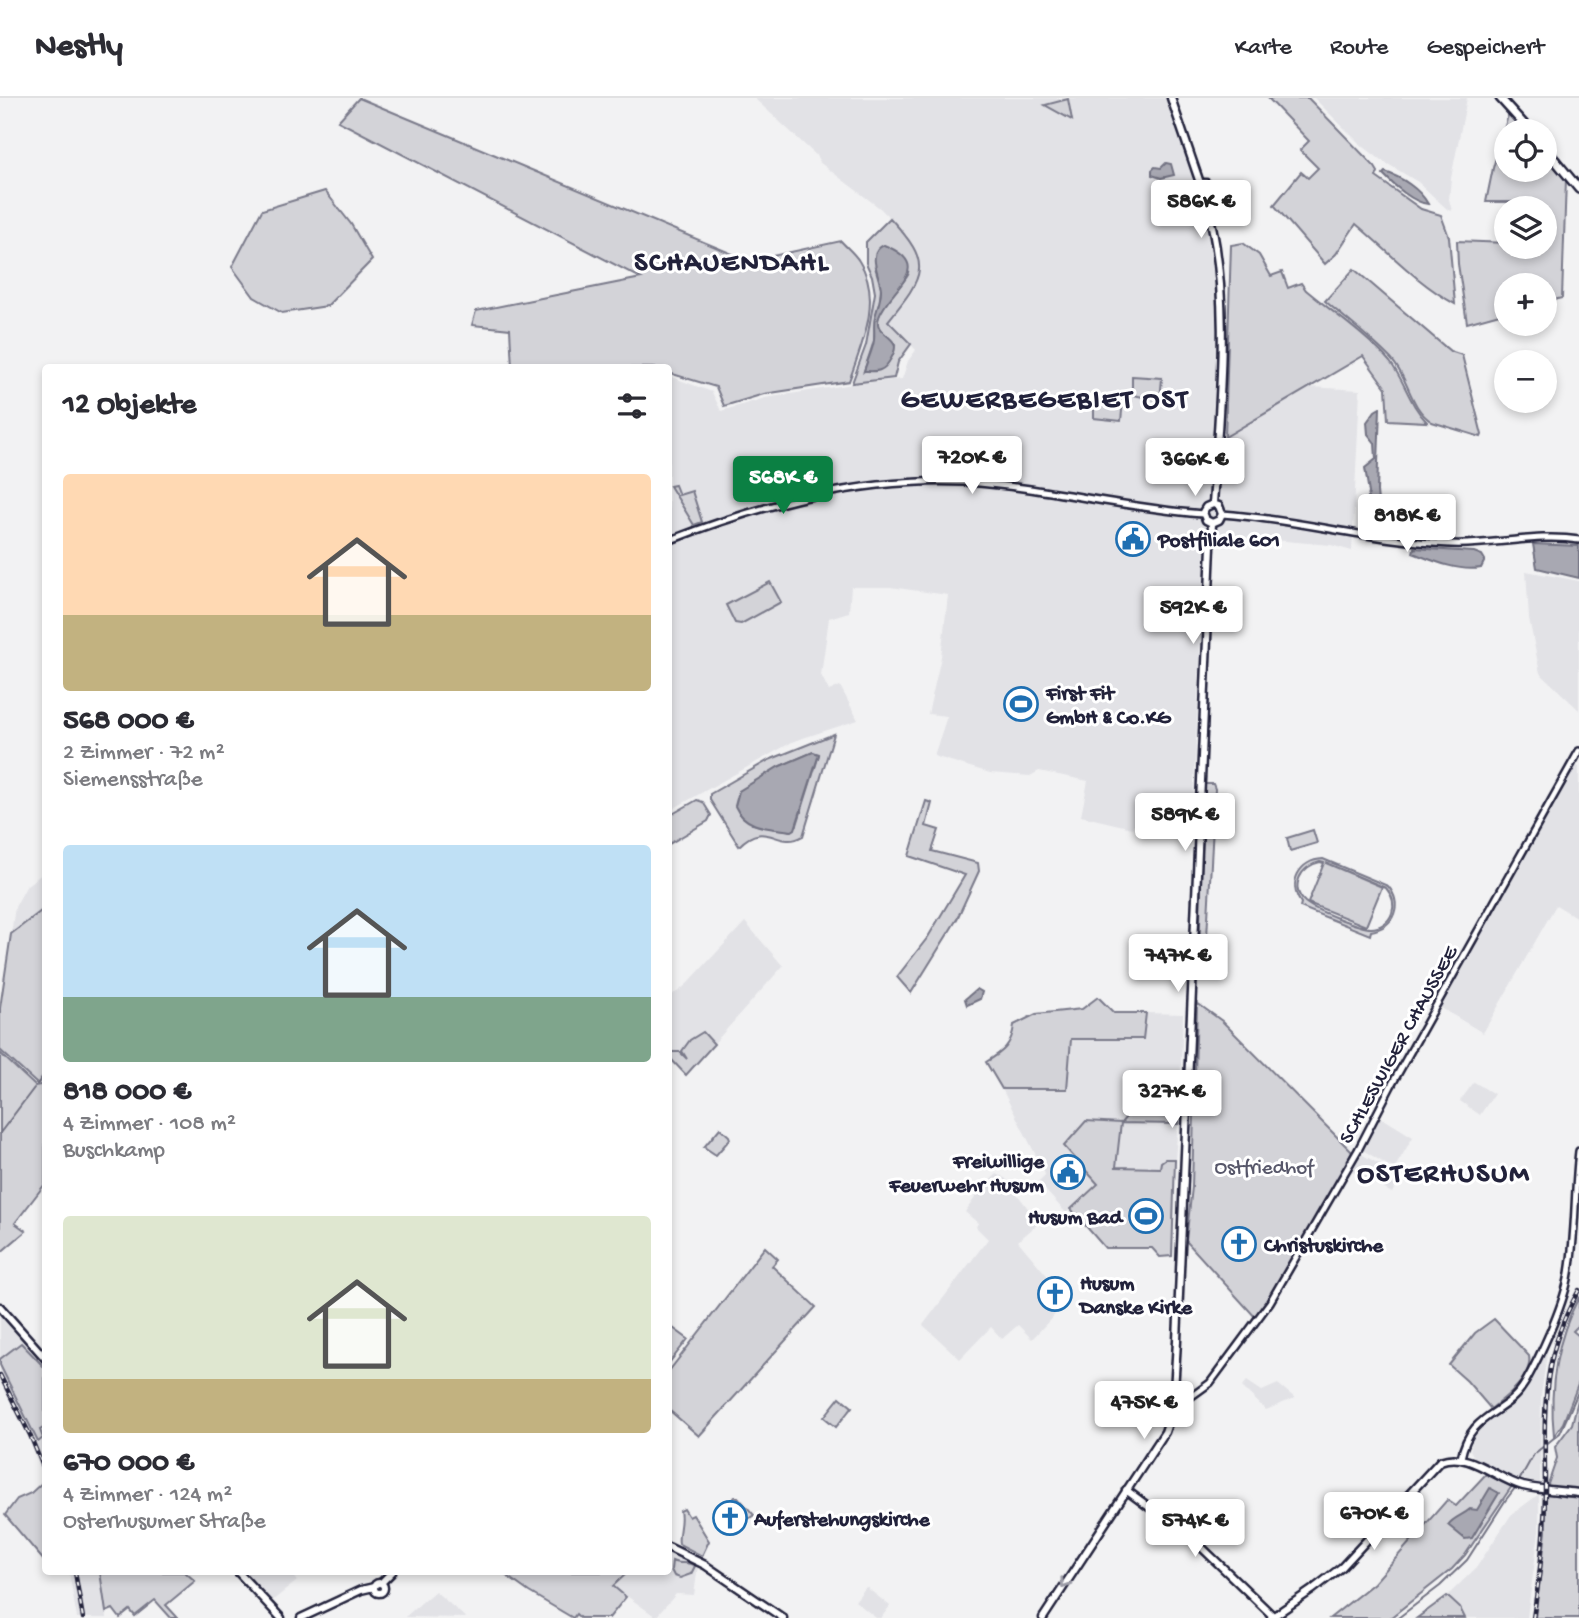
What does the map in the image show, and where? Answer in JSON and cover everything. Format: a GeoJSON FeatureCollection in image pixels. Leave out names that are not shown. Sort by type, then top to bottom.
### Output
{"type":"FeatureCollection","features":[{"type":"Feature","properties":{"kind":"highway"},"geometry":{"type":"LineString","coordinates":[[1500,98],[1519,119]]}},
{"type":"Feature","properties":{"kind":"highway"},"geometry":{"type":"LineString","coordinates":[[1557,162],[1579,189]]}},
{"type":"Feature","properties":{"kind":"main road"},"geometry":{"type":"LineString","coordinates":[[1171,98],[1200,183]]}},
{"type":"Feature","properties":{"kind":"main road"},"geometry":{"type":"LineString","coordinates":[[1200,183],[1211,187],[1211,194],[1205,199],[1195,194],[1200,183]]}},
{"type":"Feature","properties":{"kind":"main road"},"geometry":{"type":"LineString","coordinates":[[1205,199],[1212,223],[1220,277],[1221,341],[1213,504]]}},
{"type":"Feature","properties":{"kind":"main road"},"geometry":{"type":"LineString","coordinates":[[1213,504],[1219,506],[1222,514],[1219,520],[1212,523],[1206,520],[1203,514],[1206,507],[1213,504]]}},
{"type":"Feature","properties":{"kind":"main road"},"geometry":{"type":"LineString","coordinates":[[1043,1618],[1165,1432],[1172,1411],[1178,1328],[1212,523]]}},
{"type":"Feature","properties":{"kind":"main road"},"geometry":{"type":"LineString","coordinates":[[0,1307],[42,1354]]}},
{"type":"Feature","properties":{"kind":"main road"},"geometry":{"type":"LineString","coordinates":[[1126,1490],[1195,1541],[1272,1617],[1342,1567],[1433,1467],[1448,1458],[1461,1458],[1522,1486],[1579,1493]]}},
{"type":"Feature","properties":{"kind":"main road"},"geometry":{"type":"LineString","coordinates":[[672,1549],[705,1565],[783,1618]]}},
{"type":"Feature","properties":{"kind":"main road"},"geometry":{"type":"LineString","coordinates":[[241,1575],[281,1618]]}},
{"type":"Feature","properties":{"kind":"main road"},"geometry":{"type":"LineString","coordinates":[[301,1618],[361,1590],[374,1587],[376,1592],[381,1593],[385,1586],[381,1583],[389,1575]]}},
{"type":"Feature","properties":{"kind":"main road"},"geometry":{"type":"LineString","coordinates":[[271,1607],[274,1618]]}},
{"type":"Feature","properties":{"kind":"street"},"geometry":{"type":"LineString","coordinates":[[672,540],[783,502],[845,489],[907,482],[965,482],[1203,514]]}},
{"type":"Feature","properties":{"kind":"street"},"geometry":{"type":"LineString","coordinates":[[1222,514],[1445,544],[1579,540]]}},
{"type":"Feature","properties":{"kind":"street","name":"SCHLESWIGER CHAUSSEE"},"geometry":{"type":"LineString","coordinates":[[1174,1395],[1192,1395],[1210,1383],[1270,1302],[1358,1150],[1391,1086],[1579,751]]}},
{"type":"Feature","properties":{"kind":"street"},"geometry":{"type":"LineString","coordinates":[[1573,763],[1579,766]]}},
{"type":"Feature","properties":{"kind":"street"},"geometry":{"type":"LineString","coordinates":[[1461,1458],[1465,1440],[1473,1428],[1521,1388],[1561,1303],[1569,1276],[1579,1152]]}},
{"type":"Feature","properties":{"kind":"shaded area"},"geometry":{"type":"Polygon","coordinates":[[[754,98],[1167,98],[1193,178],[1188,187],[1190,197],[1201,208],[1219,277],[1217,441],[1310,387],[1360,390],[1352,551],[1331,545],[1206,534],[1192,824],[1136,823],[1132,828],[1081,816],[1088,781],[1039,771],[1030,776],[990,773],[934,756],[947,716],[928,714],[941,657],[948,595],[890,587],[851,587],[849,612],[829,618],[821,675],[829,691],[840,686],[858,720],[794,741],[672,809],[672,377],[712,392],[721,411],[765,398],[902,379],[908,361],[916,350],[888,321],[910,293],[908,237],[881,209],[819,162],[818,157],[754,98]]]}},
{"type":"Feature","properties":{"kind":"shaded area"},"geometry":{"type":"Polygon","coordinates":[[[1314,98],[1467,98],[1451,178],[1449,199],[1452,211],[1418,182],[1360,144],[1314,98]]]}},
{"type":"Feature","properties":{"kind":"shaded area"},"geometry":{"type":"Polygon","coordinates":[[[1166,163],[1171,164],[1174,175],[1161,178],[1152,175],[1155,167],[1161,168],[1166,163]]]}},
{"type":"Feature","properties":{"kind":"shaded area"},"geometry":{"type":"Polygon","coordinates":[[[1385,172],[1410,184],[1428,204],[1404,193],[1383,174],[1385,172]]]}},
{"type":"Feature","properties":{"kind":"shaded area"},"geometry":{"type":"Polygon","coordinates":[[[884,245],[900,253],[909,270],[884,307],[878,322],[880,329],[894,343],[893,354],[883,369],[864,371],[873,344],[874,320],[881,294],[875,259],[878,249],[884,245]]]}},
{"type":"Feature","properties":{"kind":"shaded area"},"geometry":{"type":"Polygon","coordinates":[[[1380,408],[1377,491],[1379,512],[1372,516],[1366,506],[1369,493],[1365,468],[1376,459],[1375,443],[1368,434],[1367,422],[1380,408]]]}},
{"type":"Feature","properties":{"kind":"shaded area"},"geometry":{"type":"Polygon","coordinates":[[[1533,544],[1579,546],[1579,578],[1537,568],[1533,544]]]}},
{"type":"Feature","properties":{"kind":"shaded area"},"geometry":{"type":"Polygon","coordinates":[[[1414,548],[1474,552],[1482,555],[1485,560],[1481,568],[1455,567],[1413,553],[1414,548]]]}},
{"type":"Feature","properties":{"kind":"shaded area"},"geometry":{"type":"Polygon","coordinates":[[[1526,571],[1579,581],[1579,710],[1540,673],[1529,618],[1526,571]]]}},
{"type":"Feature","properties":{"kind":"shaded area"},"geometry":{"type":"Polygon","coordinates":[[[813,752],[819,754],[795,829],[792,831],[759,826],[739,814],[735,806],[739,791],[778,767],[813,752]]]}},
{"type":"Feature","properties":{"kind":"shaded area"},"geometry":{"type":"Polygon","coordinates":[[[1573,764],[1579,767],[1579,919],[1556,905],[1483,1033],[1438,1006],[1573,764]]]}},
{"type":"Feature","properties":{"kind":"shaded area"},"geometry":{"type":"Polygon","coordinates":[[[42,874],[42,910],[11,934],[15,907],[27,885],[42,874]]]}},
{"type":"Feature","properties":{"kind":"shaded area"},"geometry":{"type":"Polygon","coordinates":[[[745,922],[783,966],[686,1075],[672,1060],[672,994],[688,983],[745,922]]]}},
{"type":"Feature","properties":{"kind":"shaded area"},"geometry":{"type":"Polygon","coordinates":[[[977,989],[982,992],[980,999],[967,1005],[965,999],[977,989]]]}},
{"type":"Feature","properties":{"kind":"shaded area"},"geometry":{"type":"Polygon","coordinates":[[[1146,1013],[1183,1014],[1180,1087],[1152,1086],[1122,1122],[1178,1124],[1175,1159],[1165,1159],[1160,1168],[1116,1168],[1086,1121],[1083,1125],[1098,1184],[1066,1213],[1038,1182],[1045,1175],[1044,1171],[1002,1089],[1067,1089],[1071,1039],[1143,1039],[1146,1013]]]}},
{"type":"Feature","properties":{"kind":"shaded area"},"geometry":{"type":"Polygon","coordinates":[[[1474,1082],[1494,1094],[1480,1115],[1460,1101],[1474,1082]]]}},
{"type":"Feature","properties":{"kind":"shaded area"},"geometry":{"type":"Polygon","coordinates":[[[1379,1116],[1413,1137],[1394,1169],[1361,1149],[1379,1116]]]}},
{"type":"Feature","properties":{"kind":"shaded area"},"geometry":{"type":"Polygon","coordinates":[[[1361,1154],[1401,1176],[1392,1193],[1352,1171],[1361,1154]]]}},
{"type":"Feature","properties":{"kind":"shaded area"},"geometry":{"type":"Polygon","coordinates":[[[997,1174],[1005,1178],[1039,1223],[1018,1241],[1055,1285],[1045,1295],[1060,1309],[1032,1339],[1018,1325],[1002,1339],[991,1327],[960,1359],[923,1325],[988,1239],[976,1227],[978,1223],[965,1212],[981,1189],[997,1174]]]}},
{"type":"Feature","properties":{"kind":"shaded area"},"geometry":{"type":"Polygon","coordinates":[[[0,1314],[42,1363],[42,1475],[28,1436],[0,1382],[0,1314]]]}},
{"type":"Feature","properties":{"kind":"shaded area"},"geometry":{"type":"Polygon","coordinates":[[[1549,1339],[1541,1395],[1540,1485],[1503,1473],[1474,1457],[1470,1450],[1474,1434],[1479,1428],[1528,1385],[1549,1339]]]}},
{"type":"Feature","properties":{"kind":"shaded area"},"geometry":{"type":"Polygon","coordinates":[[[1247,1381],[1262,1391],[1278,1384],[1295,1398],[1266,1410],[1242,1387],[1247,1381]]]}},
{"type":"Feature","properties":{"kind":"shaded area"},"geometry":{"type":"Polygon","coordinates":[[[1490,1488],[1499,1493],[1472,1538],[1465,1539],[1448,1525],[1470,1509],[1477,1510],[1490,1488]]]}},
{"type":"Feature","properties":{"kind":"shaded area"},"geometry":{"type":"Polygon","coordinates":[[[1539,1494],[1539,1531],[1527,1618],[1465,1618],[1460,1608],[1447,1596],[1476,1568],[1511,1515],[1539,1494]]]}},
{"type":"Feature","properties":{"kind":"shaded area"},"geometry":{"type":"Polygon","coordinates":[[[672,1553],[698,1565],[694,1595],[676,1594],[656,1617],[613,1586],[625,1575],[672,1575],[672,1553]]]}},
{"type":"Feature","properties":{"kind":"shaded area"},"geometry":{"type":"Polygon","coordinates":[[[70,1575],[100,1575],[107,1618],[77,1618],[70,1575]]]}},
{"type":"Feature","properties":{"kind":"shaded area"},"geometry":{"type":"Polygon","coordinates":[[[248,1575],[292,1575],[297,1581],[272,1601],[248,1575]]]}},
{"type":"Feature","properties":{"kind":"shaded area"},"geometry":{"type":"Polygon","coordinates":[[[866,1587],[890,1606],[881,1618],[876,1618],[855,1601],[866,1587]]]}},
{"type":"Feature","properties":{"kind":"shaded area"},"geometry":{"type":"Polygon","coordinates":[[[435,1591],[466,1618],[405,1617],[435,1591]]]}},
{"type":"Feature","properties":{"kind":"green space"},"geometry":{"type":"Polygon","coordinates":[[[359,98],[749,261],[841,241],[855,255],[866,275],[870,305],[864,337],[849,381],[764,394],[724,406],[716,387],[672,374],[672,364],[512,364],[510,329],[472,325],[476,311],[641,278],[338,121],[359,98]]]}},
{"type":"Feature","properties":{"kind":"green space"},"geometry":{"type":"Polygon","coordinates":[[[1268,98],[1308,98],[1375,167],[1378,172],[1376,177],[1421,209],[1441,215],[1449,237],[1455,304],[1416,277],[1356,224],[1336,254],[1325,264],[1274,205],[1301,172],[1308,178],[1318,168],[1300,150],[1309,141],[1268,98]]]}},
{"type":"Feature","properties":{"kind":"green space"},"geometry":{"type":"Polygon","coordinates":[[[1068,99],[1072,120],[1045,105],[1068,99]]]}},
{"type":"Feature","properties":{"kind":"green space"},"geometry":{"type":"Polygon","coordinates":[[[1494,164],[1494,182],[1557,182],[1557,168],[1566,179],[1562,298],[1557,299],[1557,273],[1494,273],[1494,316],[1467,323],[1457,241],[1494,242],[1494,259],[1557,259],[1557,196],[1494,196],[1494,202],[1486,202],[1494,164]]]}},
{"type":"Feature","properties":{"kind":"green space"},"geometry":{"type":"Polygon","coordinates":[[[325,191],[351,224],[372,260],[327,306],[282,313],[254,297],[232,267],[262,210],[325,191]]]}},
{"type":"Feature","properties":{"kind":"green space"},"geometry":{"type":"Polygon","coordinates":[[[890,218],[913,247],[919,270],[910,292],[888,321],[911,344],[898,362],[894,378],[852,383],[866,345],[875,293],[866,263],[866,242],[890,218]],[[875,267],[881,287],[880,302],[875,318],[874,341],[864,371],[895,344],[880,330],[879,316],[908,275],[875,267]]]}},
{"type":"Feature","properties":{"kind":"green space"},"geometry":{"type":"Polygon","coordinates":[[[1243,243],[1259,255],[1271,276],[1282,272],[1288,288],[1301,283],[1382,353],[1395,369],[1416,408],[1427,422],[1388,420],[1386,388],[1363,356],[1225,437],[1231,245],[1243,243]]]}},
{"type":"Feature","properties":{"kind":"green space"},"geometry":{"type":"Polygon","coordinates":[[[1354,269],[1450,351],[1462,355],[1481,437],[1432,422],[1424,416],[1391,359],[1325,301],[1354,269]]]}},
{"type":"Feature","properties":{"kind":"green space"},"geometry":{"type":"Polygon","coordinates":[[[1132,376],[1162,378],[1160,400],[1132,395],[1132,376]]]}},
{"type":"Feature","properties":{"kind":"green space"},"geometry":{"type":"Polygon","coordinates":[[[1094,400],[1123,401],[1121,421],[1094,418],[1094,400]]]}},
{"type":"Feature","properties":{"kind":"green space"},"geometry":{"type":"Polygon","coordinates":[[[675,485],[679,495],[692,491],[702,522],[694,525],[672,486],[675,485]]]}},
{"type":"Feature","properties":{"kind":"green space"},"geometry":{"type":"Polygon","coordinates":[[[770,582],[781,602],[741,624],[735,623],[726,605],[770,582]]]}},
{"type":"Feature","properties":{"kind":"green space"},"geometry":{"type":"Polygon","coordinates":[[[834,734],[803,836],[786,840],[765,834],[757,835],[748,838],[739,846],[710,800],[710,794],[769,760],[834,734]],[[813,752],[778,767],[752,824],[791,831],[797,825],[819,755],[813,752]]]}},
{"type":"Feature","properties":{"kind":"green space"},"geometry":{"type":"Polygon","coordinates":[[[1203,784],[1213,784],[1215,789],[1205,974],[1199,973],[1203,784]]]}},
{"type":"Feature","properties":{"kind":"green space"},"geometry":{"type":"Polygon","coordinates":[[[697,800],[703,802],[711,815],[708,821],[672,842],[672,814],[697,800]]]}},
{"type":"Feature","properties":{"kind":"green space"},"geometry":{"type":"Polygon","coordinates":[[[926,801],[932,803],[926,826],[939,830],[932,851],[978,863],[979,871],[957,919],[911,993],[897,977],[928,937],[965,875],[909,856],[926,801]]]}},
{"type":"Feature","properties":{"kind":"green space"},"geometry":{"type":"Polygon","coordinates":[[[1313,830],[1317,843],[1290,851],[1287,838],[1313,830]]]}},
{"type":"Feature","properties":{"kind":"green space"},"geometry":{"type":"Polygon","coordinates":[[[1323,859],[1388,886],[1393,893],[1396,907],[1391,920],[1379,929],[1371,931],[1370,935],[1300,907],[1295,881],[1302,868],[1315,860],[1323,859]],[[1324,863],[1313,864],[1299,878],[1298,890],[1305,902],[1327,914],[1365,927],[1378,927],[1386,922],[1391,916],[1393,906],[1386,888],[1326,863],[1382,887],[1366,926],[1308,903],[1324,863]]]}},
{"type":"Feature","properties":{"kind":"green space"},"geometry":{"type":"Polygon","coordinates":[[[42,910],[42,1080],[37,1084],[0,1050],[0,1008],[11,934],[42,910]]]}},
{"type":"Feature","properties":{"kind":"green space"},"geometry":{"type":"Polygon","coordinates":[[[1098,997],[1114,1013],[1146,1013],[1143,1039],[1071,1039],[1067,1089],[1002,1089],[986,1062],[1006,1047],[1014,1025],[1036,1014],[1082,1009],[1098,997]]]}},
{"type":"Feature","properties":{"kind":"green space","name":"Ostfriedhof"},"geometry":{"type":"Polygon","coordinates":[[[1197,1003],[1222,1021],[1352,1152],[1270,1300],[1256,1318],[1186,1241],[1192,1187],[1197,1003]]]}},
{"type":"Feature","properties":{"kind":"green space"},"geometry":{"type":"Polygon","coordinates":[[[703,1032],[714,1044],[686,1075],[672,1060],[672,1052],[680,1052],[687,1059],[682,1051],[690,1040],[703,1032]]]}},
{"type":"Feature","properties":{"kind":"green space"},"geometry":{"type":"Polygon","coordinates":[[[0,1053],[35,1086],[42,1085],[42,1188],[15,1223],[26,1231],[0,1253],[0,1053]]]}},
{"type":"Feature","properties":{"kind":"green space"},"geometry":{"type":"Polygon","coordinates":[[[1152,1086],[1180,1087],[1178,1124],[1121,1123],[1152,1086]]]}},
{"type":"Feature","properties":{"kind":"green space"},"geometry":{"type":"Polygon","coordinates":[[[1086,1121],[1121,1123],[1116,1167],[1160,1168],[1165,1159],[1175,1159],[1172,1256],[1160,1257],[1152,1248],[1105,1248],[1071,1209],[1098,1184],[1064,1146],[1086,1121]]]}},
{"type":"Feature","properties":{"kind":"green space"},"geometry":{"type":"Polygon","coordinates":[[[720,1128],[730,1139],[716,1155],[704,1147],[720,1128]]]}},
{"type":"Feature","properties":{"kind":"green space"},"geometry":{"type":"Polygon","coordinates":[[[765,1247],[778,1259],[772,1266],[816,1307],[699,1436],[672,1413],[672,1367],[765,1247]]]}},
{"type":"Feature","properties":{"kind":"green space"},"geometry":{"type":"Polygon","coordinates":[[[1579,1297],[1579,1325],[1573,1331],[1579,1336],[1579,1382],[1563,1423],[1554,1436],[1556,1365],[1565,1330],[1579,1297]]]}},
{"type":"Feature","properties":{"kind":"green space"},"geometry":{"type":"Polygon","coordinates":[[[1494,1319],[1529,1356],[1529,1364],[1517,1386],[1491,1409],[1449,1365],[1475,1333],[1494,1319]]]}},
{"type":"Feature","properties":{"kind":"green space"},"geometry":{"type":"Polygon","coordinates":[[[672,1330],[688,1339],[672,1359],[672,1330]]]}},
{"type":"Feature","properties":{"kind":"green space"},"geometry":{"type":"Polygon","coordinates":[[[21,1343],[42,1365],[42,1439],[38,1442],[0,1365],[0,1359],[21,1343]]]}},
{"type":"Feature","properties":{"kind":"green space"},"geometry":{"type":"Polygon","coordinates":[[[1579,1396],[1579,1489],[1547,1487],[1557,1458],[1555,1447],[1572,1424],[1579,1396]]]}},
{"type":"Feature","properties":{"kind":"green space"},"geometry":{"type":"Polygon","coordinates":[[[840,1397],[852,1407],[836,1427],[824,1417],[840,1397]]]}},
{"type":"Feature","properties":{"kind":"green space"},"geometry":{"type":"Polygon","coordinates":[[[1486,1474],[1512,1486],[1465,1555],[1452,1569],[1390,1618],[1330,1618],[1374,1583],[1447,1500],[1456,1506],[1486,1474]]]}},
{"type":"Feature","properties":{"kind":"green space"},"geometry":{"type":"Polygon","coordinates":[[[42,1483],[42,1558],[5,1515],[17,1499],[31,1493],[42,1483]]]}},
{"type":"Feature","properties":{"kind":"green space"},"geometry":{"type":"Polygon","coordinates":[[[1546,1494],[1579,1498],[1579,1618],[1535,1618],[1546,1532],[1546,1494]]]}},
{"type":"Feature","properties":{"kind":"green space"},"geometry":{"type":"Polygon","coordinates":[[[735,1497],[754,1515],[747,1520],[731,1501],[735,1497]]]}},
{"type":"Feature","properties":{"kind":"green space"},"geometry":{"type":"Polygon","coordinates":[[[684,1509],[689,1517],[693,1515],[709,1541],[702,1556],[679,1544],[680,1511],[684,1509]]]}},
{"type":"Feature","properties":{"kind":"green space"},"geometry":{"type":"Polygon","coordinates":[[[672,1561],[695,1566],[691,1574],[680,1578],[674,1576],[672,1561]]]}},
{"type":"Feature","properties":{"kind":"green space"},"geometry":{"type":"Polygon","coordinates":[[[100,1575],[188,1575],[195,1581],[166,1605],[178,1618],[171,1618],[155,1600],[135,1616],[130,1610],[120,1618],[113,1609],[106,1612],[100,1575]]]}},
{"type":"Feature","properties":{"kind":"green space"},"geometry":{"type":"Polygon","coordinates":[[[505,1575],[625,1575],[613,1586],[626,1597],[609,1618],[580,1618],[576,1614],[573,1618],[505,1575]]]}},
{"type":"Feature","properties":{"kind":"green space"},"geometry":{"type":"Polygon","coordinates":[[[1447,1596],[1460,1608],[1465,1618],[1417,1618],[1447,1596]]]}},
{"type":"Feature","properties":{"kind":"waterway"},"geometry":{"type":"LineString","coordinates":[[37,1084],[42,1077]]}},
{"type":"Feature","properties":{"kind":"waterway"},"geometry":{"type":"LineString","coordinates":[[0,1133],[34,1088]]}},
{"type":"Feature","properties":{"kind":"waterway"},"geometry":{"type":"LineString","coordinates":[[1398,1618],[1440,1586],[1467,1560],[1515,1488],[1534,1454],[1560,1433],[1579,1390]]}},
{"type":"Feature","properties":{"kind":"railway"},"geometry":{"type":"LineString","coordinates":[[1533,1618],[1544,1521],[1547,1387],[1557,1340],[1579,1290]]}},
{"type":"Feature","properties":{"kind":"railway"},"geometry":{"type":"LineString","coordinates":[[0,1375],[42,1464]]}},
{"type":"Feature","properties":{"kind":"railway"},"geometry":{"type":"LineString","coordinates":[[76,1575],[83,1618]]}},
{"type":"Feature","properties":{"kind":"place","name":"Postfiliale 601"},"geometry":{"type":"Point","coordinates":[1133,539]}},
{"type":"Feature","properties":{"kind":"place","name":"First Fit GmbH & Co.KG"},"geometry":{"type":"Point","coordinates":[1021,704]}},
{"type":"Feature","properties":{"kind":"place","name":"Freiwillige Feuerwehr Husum"},"geometry":{"type":"Point","coordinates":[1068,1172]}},
{"type":"Feature","properties":{"kind":"place","name":"Husum Bad"},"geometry":{"type":"Point","coordinates":[1146,1216]}},
{"type":"Feature","properties":{"kind":"place","name":"Christuskirche"},"geometry":{"type":"Point","coordinates":[1239,1244]}},
{"type":"Feature","properties":{"kind":"place","name":"Husum Danske Kirke"},"geometry":{"type":"Point","coordinates":[1055,1294]}},
{"type":"Feature","properties":{"kind":"place","name":"Auferstehungskirche"},"geometry":{"type":"Point","coordinates":[730,1518]}},
{"type":"Feature","properties":{"kind":"district","name":"SCHAUENDAHL"},"geometry":{"type":"Point","coordinates":[732,260]}},
{"type":"Feature","properties":{"kind":"district","name":"GEWERBEGEBIET OST"},"geometry":{"type":"Point","coordinates":[1045,397]}},
{"type":"Feature","properties":{"kind":"district","name":"OSTERHUSUM"},"geometry":{"type":"Point","coordinates":[1444,1171]}}]}
